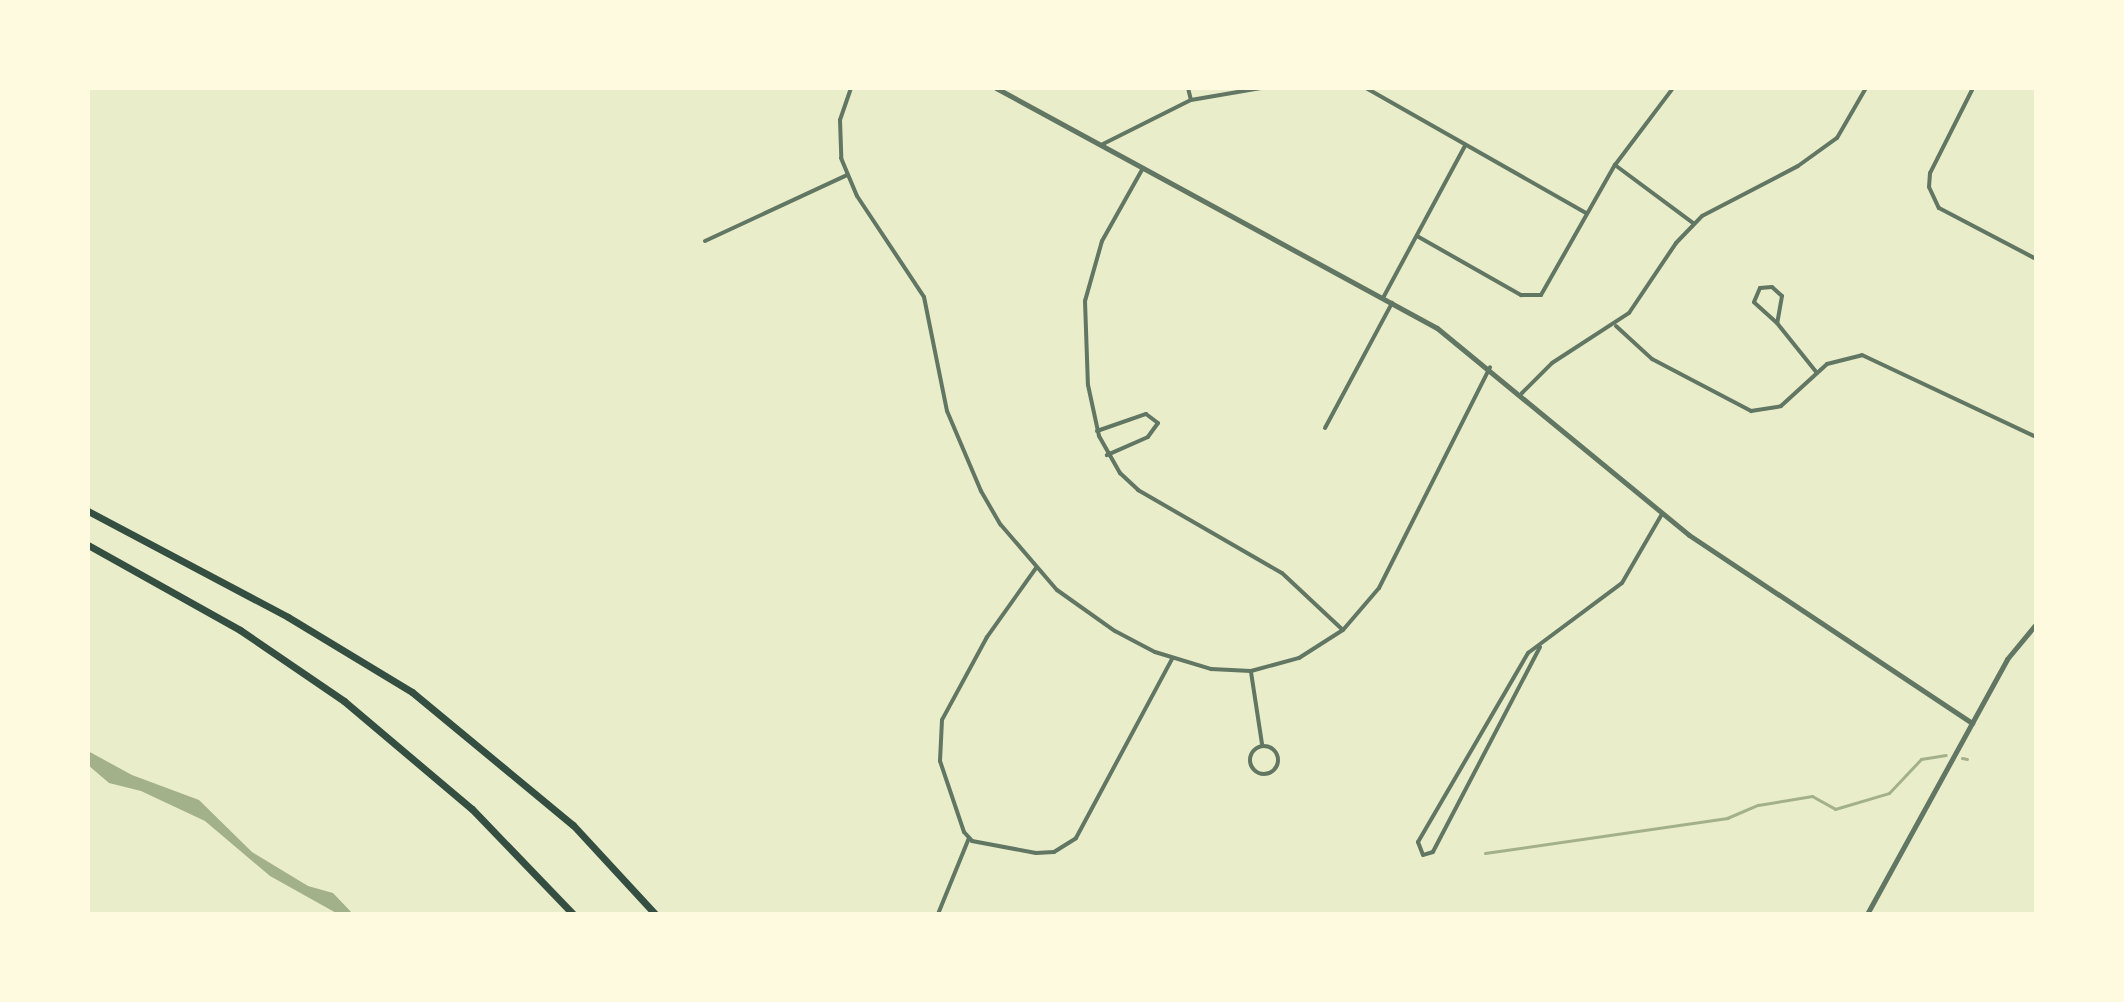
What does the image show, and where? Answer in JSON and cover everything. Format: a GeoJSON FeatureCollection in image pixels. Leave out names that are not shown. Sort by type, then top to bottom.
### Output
{"type":"FeatureCollection","features":[{"type":"Feature","properties":{"kind":"highway"},"geometry":{"type":"LineString","coordinates":[[88,511],[288,617],[412,692],[573,825],[655,914]]}},
{"type":"Feature","properties":{"kind":"highway"},"geometry":{"type":"LineString","coordinates":[[88,545],[240,630],[344,701],[472,809],[573,914]]}},
{"type":"Feature","properties":{"kind":"street"},"geometry":{"type":"LineString","coordinates":[[851,88],[839,132],[847,175],[924,297],[947,411],[969,466],[1001,525],[1036,568],[1080,609],[1172,659],[1211,669],[1251,671],[1299,658],[1343,630],[1379,588],[1490,367]]}},
{"type":"Feature","properties":{"kind":"street"},"geometry":{"type":"LineString","coordinates":[[996,88],[1392,303],[1490,367],[1662,514],[1972,723]]}},
{"type":"Feature","properties":{"kind":"street"},"geometry":{"type":"LineString","coordinates":[[1188,88],[1191,100]]}},
{"type":"Feature","properties":{"kind":"street"},"geometry":{"type":"LineString","coordinates":[[1101,145],[1191,100],[1261,88]]}},
{"type":"Feature","properties":{"kind":"street"},"geometry":{"type":"LineString","coordinates":[[1366,88],[1586,213]]}},
{"type":"Feature","properties":{"kind":"street"},"geometry":{"type":"LineString","coordinates":[[1417,236],[1532,297],[1545,293],[1586,213],[1615,165],[1673,88]]}},
{"type":"Feature","properties":{"kind":"street"},"geometry":{"type":"LineString","coordinates":[[1522,393],[1552,363],[1616,326],[1641,300],[1694,223],[1823,150],[1844,130],[1866,88]]}},
{"type":"Feature","properties":{"kind":"street"},"geometry":{"type":"LineString","coordinates":[[1973,88],[1930,173],[1929,187],[1939,208],[2036,259]]}},
{"type":"Feature","properties":{"kind":"street"},"geometry":{"type":"LineString","coordinates":[[1383,298],[1465,146]]}},
{"type":"Feature","properties":{"kind":"street"},"geometry":{"type":"LineString","coordinates":[[1615,165],[1694,223]]}},
{"type":"Feature","properties":{"kind":"street"},"geometry":{"type":"LineString","coordinates":[[1143,168],[1102,241],[1085,301],[1088,385],[1097,431],[1107,455],[1138,490],[1282,573],[1343,630]]}},
{"type":"Feature","properties":{"kind":"street"},"geometry":{"type":"LineString","coordinates":[[705,241],[847,175]]}},
{"type":"Feature","properties":{"kind":"street"},"geometry":{"type":"LineString","coordinates":[[1777,323],[1782,296],[1772,287],[1760,288],[1754,302],[1777,323],[1817,373]]}},
{"type":"Feature","properties":{"kind":"street"},"geometry":{"type":"LineString","coordinates":[[1325,428],[1392,303]]}},
{"type":"Feature","properties":{"kind":"street"},"geometry":{"type":"LineString","coordinates":[[1616,326],[1652,359],[1751,411],[1791,400],[1817,373],[1840,357],[1876,359],[2036,437]]}},
{"type":"Feature","properties":{"kind":"street"},"geometry":{"type":"LineString","coordinates":[[1097,431],[1146,414],[1158,423],[1148,437],[1107,455]]}},
{"type":"Feature","properties":{"kind":"street"},"geometry":{"type":"LineString","coordinates":[[1540,647],[1433,852],[1423,855],[1418,842],[1528,653],[1622,583],[1662,514]]}},
{"type":"Feature","properties":{"kind":"street"},"geometry":{"type":"LineString","coordinates":[[1036,568],[993,627],[942,720],[940,761],[969,838],[984,847],[1036,853],[1066,847],[1087,822],[1172,659]]}},
{"type":"Feature","properties":{"kind":"street"},"geometry":{"type":"LineString","coordinates":[[1867,914],[2007,659],[2036,624]]}},
{"type":"Feature","properties":{"kind":"street"},"geometry":{"type":"LineString","coordinates":[[1251,671],[1262,744],[1253,767],[1267,776],[1276,763],[1275,753],[1262,744]]}},
{"type":"Feature","properties":{"kind":"street"},"geometry":{"type":"LineString","coordinates":[[1496,710],[1506,716]]}},
{"type":"Feature","properties":{"kind":"street"},"geometry":{"type":"LineString","coordinates":[[938,914],[969,838]]}},
{"type":"Feature","properties":{"kind":"shaded area"},"geometry":{"type":"Polygon","coordinates":[[[88,751],[132,775],[199,800],[252,852],[308,886],[333,893],[353,914],[338,914],[270,876],[205,821],[141,791],[109,783],[88,765],[88,751]]]}},
{"type":"Feature","properties":{"kind":"waterway"},"geometry":{"type":"LineString","coordinates":[[1485,853],[1727,818],[1758,805],[1812,796],[1835,809],[1889,793],[1921,759],[1946,755]]}},
{"type":"Feature","properties":{"kind":"waterway"},"geometry":{"type":"LineString","coordinates":[[1962,758],[1967,759]]}}]}
